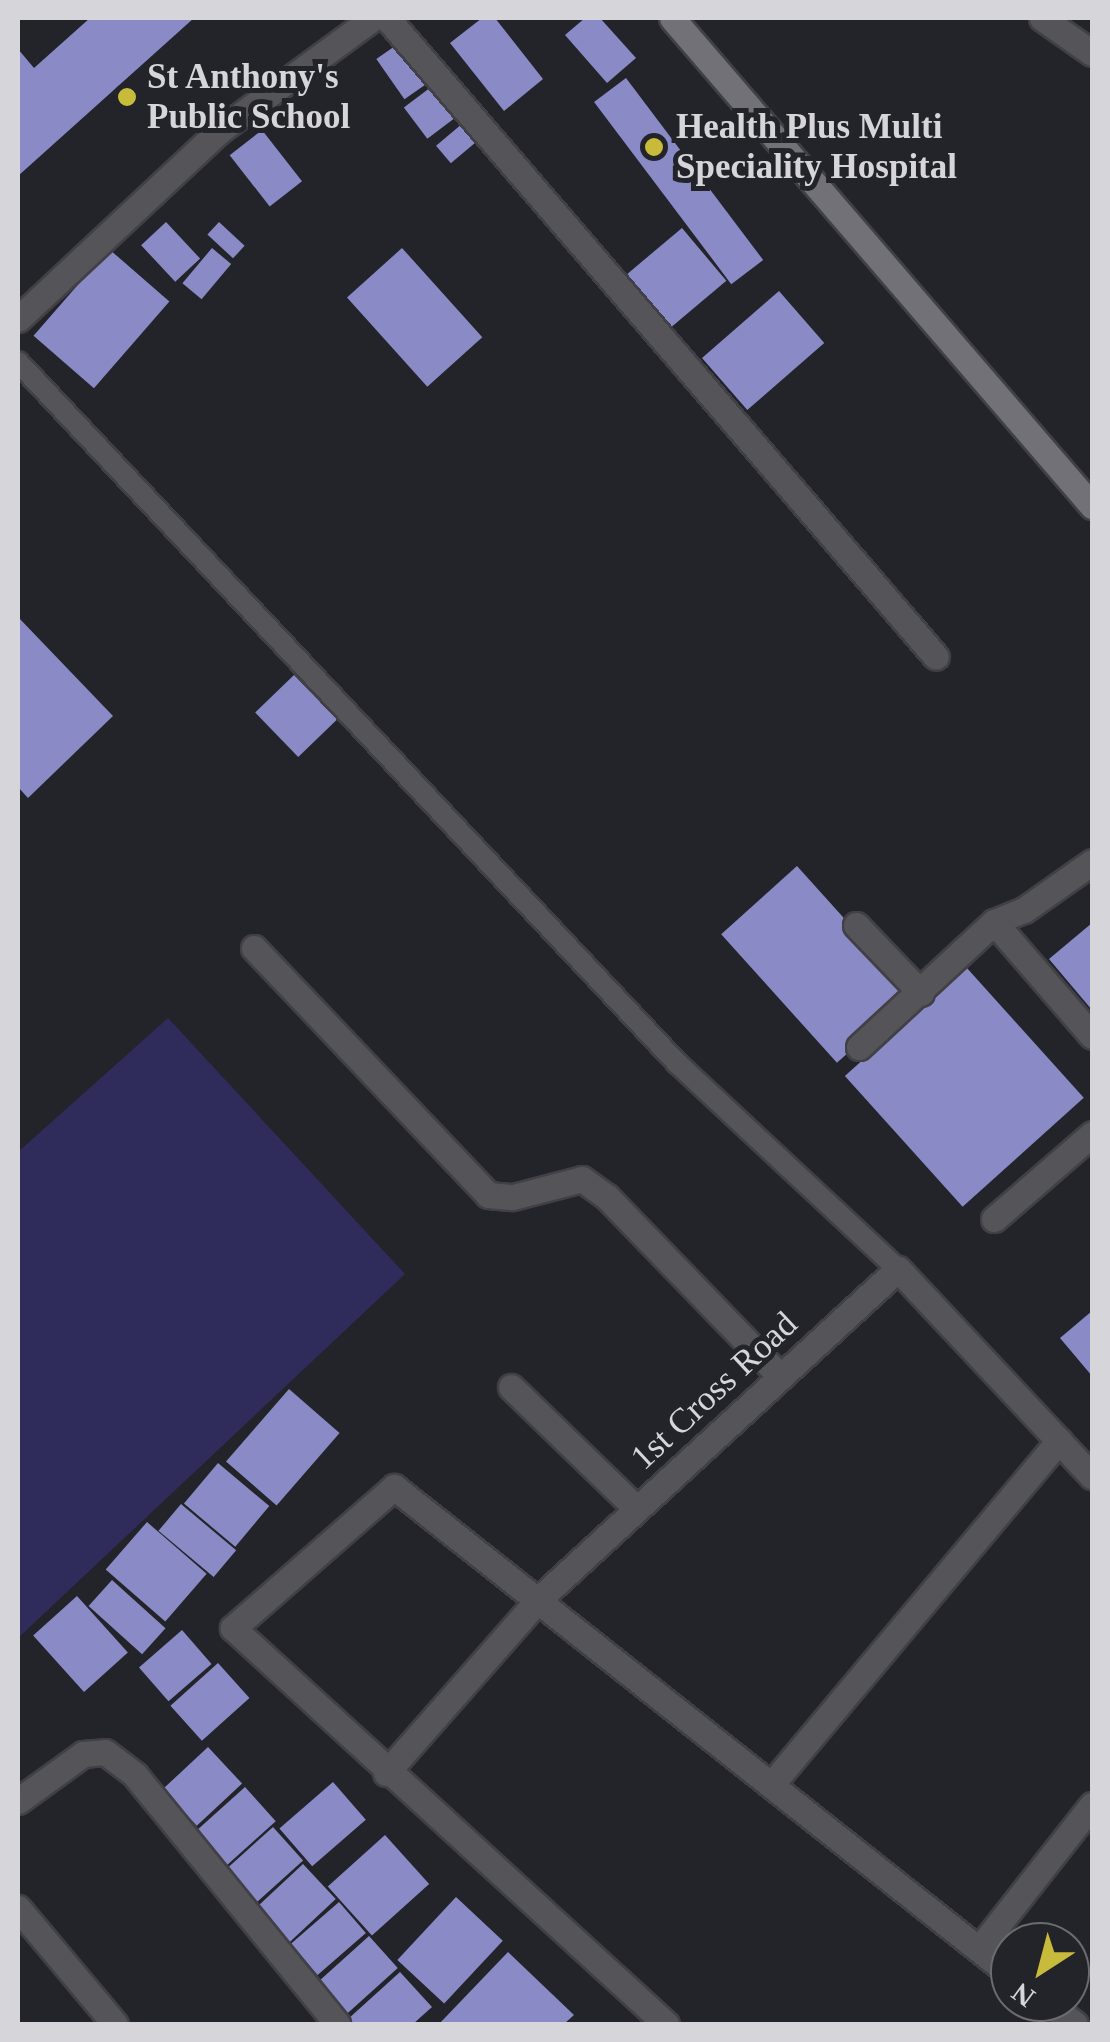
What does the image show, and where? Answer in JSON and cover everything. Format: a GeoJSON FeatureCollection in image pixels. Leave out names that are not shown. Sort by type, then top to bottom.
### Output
{"type":"FeatureCollection","features":[{"type":"Feature","properties":{"kind":"main road"},"geometry":{"type":"LineString","coordinates":[[672,18],[1092,506]]}},
{"type":"Feature","properties":{"kind":"street"},"geometry":{"type":"LineString","coordinates":[[18,318],[219,131],[373,18]]}},
{"type":"Feature","properties":{"kind":"street"},"geometry":{"type":"LineString","coordinates":[[386,18],[936,657]]}},
{"type":"Feature","properties":{"kind":"street"},"geometry":{"type":"LineString","coordinates":[[1042,18],[1092,53]]}},
{"type":"Feature","properties":{"kind":"street"},"geometry":{"type":"LineString","coordinates":[[859,1047],[994,922],[1024,910],[1092,862]]}},
{"type":"Feature","properties":{"kind":"street"},"geometry":{"type":"LineString","coordinates":[[994,922],[1092,1036]]}},
{"type":"Feature","properties":{"kind":"street"},"geometry":{"type":"LineString","coordinates":[[856,925],[920,993]]}},
{"type":"Feature","properties":{"kind":"street"},"geometry":{"type":"LineString","coordinates":[[254,948],[488,1195],[513,1197],[582,1179],[607,1196],[781,1376]]}},
{"type":"Feature","properties":{"kind":"street"},"geometry":{"type":"LineString","coordinates":[[994,1220],[1092,1134]]}},
{"type":"Feature","properties":{"kind":"street"},"geometry":{"type":"LineString","coordinates":[[898,1269],[1092,1476]]}},
{"type":"Feature","properties":{"kind":"street","name":"1st Cross Road"},"geometry":{"type":"LineString","coordinates":[[386,1773],[538,1600],[898,1269]]}},
{"type":"Feature","properties":{"kind":"street"},"geometry":{"type":"LineString","coordinates":[[511,1387],[637,1509]]}},
{"type":"Feature","properties":{"kind":"street"},"geometry":{"type":"LineString","coordinates":[[771,1785],[1059,1441]]}},
{"type":"Feature","properties":{"kind":"street"},"geometry":{"type":"LineString","coordinates":[[666,2024],[386,1773],[233,1628],[394,1487],[990,1958]]}},
{"type":"Feature","properties":{"kind":"street"},"geometry":{"type":"LineString","coordinates":[[18,1802],[82,1754],[105,1752],[135,1775],[337,2024]]}},
{"type":"Feature","properties":{"kind":"street"},"geometry":{"type":"LineString","coordinates":[[979,1949],[1092,1805]]}},
{"type":"Feature","properties":{"kind":"street"},"geometry":{"type":"LineString","coordinates":[[18,1908],[115,2024]]}},
{"type":"Feature","properties":{"kind":"lane"},"geometry":{"type":"LineString","coordinates":[[18,362],[678,1064],[898,1269]]}},
{"type":"Feature","properties":{"kind":"shaded area"},"geometry":{"type":"Polygon","coordinates":[[[168,1018],[405,1274],[18,1638],[18,1152],[168,1018]]]}},
{"type":"Feature","properties":{"kind":"building"},"geometry":{"type":"Polygon","coordinates":[[[90,18],[194,18],[18,176],[18,49],[34,68],[90,18]]]}},
{"type":"Feature","properties":{"kind":"building"},"geometry":{"type":"Polygon","coordinates":[[[482,18],[495,18],[543,79],[504,111],[450,43],[482,18]]]}},
{"type":"Feature","properties":{"kind":"building"},"geometry":{"type":"Polygon","coordinates":[[[585,18],[600,18],[636,58],[607,83],[565,35],[585,18]]]}},
{"type":"Feature","properties":{"kind":"building"},"geometry":{"type":"Polygon","coordinates":[[[405,39],[433,79],[404,99],[376,59],[405,39]]]}},
{"type":"Feature","properties":{"kind":"building"},"geometry":{"type":"Polygon","coordinates":[[[626,78],[763,260],[731,284],[594,102],[626,78]]]}},
{"type":"Feature","properties":{"kind":"building"},"geometry":{"type":"Polygon","coordinates":[[[439,81],[462,112],[427,139],[404,107],[439,81]]]}},
{"type":"Feature","properties":{"kind":"building"},"geometry":{"type":"Polygon","coordinates":[[[469,118],[484,136],[451,163],[436,146],[469,118]]]}},
{"type":"Feature","properties":{"kind":"building"},"geometry":{"type":"Polygon","coordinates":[[[262,130],[302,181],[270,206],[230,155],[262,130]]]}},
{"type":"Feature","properties":{"kind":"building"},"geometry":{"type":"Polygon","coordinates":[[[166,222],[200,259],[175,282],[141,245],[166,222]]]}},
{"type":"Feature","properties":{"kind":"building"},"geometry":{"type":"Polygon","coordinates":[[[219,222],[245,246],[233,258],[207,234],[219,222]]]}},
{"type":"Feature","properties":{"kind":"building"},"geometry":{"type":"Polygon","coordinates":[[[682,228],[726,281],[667,331],[622,278],[682,228]]]}},
{"type":"Feature","properties":{"kind":"building"},"geometry":{"type":"Polygon","coordinates":[[[212,248],[231,264],[202,299],[182,283],[212,248]]]}},
{"type":"Feature","properties":{"kind":"building"},"geometry":{"type":"Polygon","coordinates":[[[402,248],[482,337],[427,387],[347,298],[402,248]]]}},
{"type":"Feature","properties":{"kind":"building"},"geometry":{"type":"Polygon","coordinates":[[[109,249],[169,301],[94,388],[34,336],[109,249]]]}},
{"type":"Feature","properties":{"kind":"building"},"geometry":{"type":"Polygon","coordinates":[[[779,291],[824,343],[747,410],[702,358],[779,291]]]}},
{"type":"Feature","properties":{"kind":"building"},"geometry":{"type":"Polygon","coordinates":[[[18,617],[113,716],[28,798],[18,787],[18,617]]]}},
{"type":"Feature","properties":{"kind":"building"},"geometry":{"type":"Polygon","coordinates":[[[294,675],[337,720],[298,757],[255,713],[294,675]]]}},
{"type":"Feature","properties":{"kind":"building"},"geometry":{"type":"Polygon","coordinates":[[[797,866],[913,995],[837,1063],[721,934],[797,866]]]}},
{"type":"Feature","properties":{"kind":"building"},"geometry":{"type":"Polygon","coordinates":[[[1092,923],[1092,1010],[1049,959],[1092,923]]]}},
{"type":"Feature","properties":{"kind":"building"},"geometry":{"type":"Polygon","coordinates":[[[966,967],[1084,1098],[963,1207],[845,1076],[966,967]]]}},
{"type":"Feature","properties":{"kind":"building"},"geometry":{"type":"Polygon","coordinates":[[[1092,1311],[1092,1376],[1060,1338],[1092,1311]]]}},
{"type":"Feature","properties":{"kind":"building"},"geometry":{"type":"Polygon","coordinates":[[[289,1389],[340,1433],[277,1505],[226,1461],[289,1389]]]}},
{"type":"Feature","properties":{"kind":"building"},"geometry":{"type":"Polygon","coordinates":[[[218,1463],[269,1506],[235,1547],[184,1504],[218,1463]]]}},
{"type":"Feature","properties":{"kind":"building"},"geometry":{"type":"Polygon","coordinates":[[[181,1504],[236,1550],[214,1577],[159,1531],[181,1504]]]}},
{"type":"Feature","properties":{"kind":"building"},"geometry":{"type":"Polygon","coordinates":[[[147,1522],[207,1574],[165,1621],[106,1570],[147,1522]]]}},
{"type":"Feature","properties":{"kind":"building"},"geometry":{"type":"Polygon","coordinates":[[[112,1580],[166,1628],[142,1654],[89,1606],[112,1580]]]}},
{"type":"Feature","properties":{"kind":"building"},"geometry":{"type":"Polygon","coordinates":[[[77,1596],[128,1652],[84,1692],[33,1635],[77,1596]]]}},
{"type":"Feature","properties":{"kind":"building"},"geometry":{"type":"Polygon","coordinates":[[[182,1630],[212,1664],[169,1701],[139,1667],[182,1630]]]}},
{"type":"Feature","properties":{"kind":"building"},"geometry":{"type":"Polygon","coordinates":[[[218,1663],[249,1698],[202,1741],[170,1706],[218,1663]]]}},
{"type":"Feature","properties":{"kind":"building"},"geometry":{"type":"Polygon","coordinates":[[[208,1747],[242,1784],[197,1826],[163,1789],[208,1747]]]}},
{"type":"Feature","properties":{"kind":"building"},"geometry":{"type":"Polygon","coordinates":[[[333,1782],[366,1820],[312,1866],[279,1829],[333,1782]]]}},
{"type":"Feature","properties":{"kind":"building"},"geometry":{"type":"Polygon","coordinates":[[[245,1787],[276,1821],[226,1866],[195,1832],[245,1787]]]}},
{"type":"Feature","properties":{"kind":"building"},"geometry":{"type":"Polygon","coordinates":[[[273,1827],[303,1860],[255,1904],[225,1870],[273,1827]]]}},
{"type":"Feature","properties":{"kind":"building"},"geometry":{"type":"Polygon","coordinates":[[[385,1835],[429,1884],[372,1936],[328,1887],[385,1835]]]}},
{"type":"Feature","properties":{"kind":"building"},"geometry":{"type":"Polygon","coordinates":[[[303,1864],[336,1899],[285,1946],[253,1911],[303,1864]]]}},
{"type":"Feature","properties":{"kind":"building"},"geometry":{"type":"Polygon","coordinates":[[[456,1897],[503,1941],[444,2004],[397,1960],[456,1897]]]}},
{"type":"Feature","properties":{"kind":"building"},"geometry":{"type":"Polygon","coordinates":[[[339,1902],[366,1933],[318,1975],[291,1944],[339,1902]]]}},
{"type":"Feature","properties":{"kind":"building"},"geometry":{"type":"Polygon","coordinates":[[[369,1936],[398,1968],[344,2016],[315,1984],[369,1936]]]}},
{"type":"Feature","properties":{"kind":"building"},"geometry":{"type":"Polygon","coordinates":[[[508,1952],[574,2015],[564,2024],[439,2024],[508,1952]]]}},
{"type":"Feature","properties":{"kind":"building"},"geometry":{"type":"Polygon","coordinates":[[[400,1972],[432,2007],[413,2024],[353,2024],[348,2019],[400,1972]]]}},
{"type":"Feature","properties":{"kind":"place","name":"St Anthony's Public School"},"geometry":{"type":"Point","coordinates":[127,97]}},
{"type":"Feature","properties":{"kind":"place","name":"Health Plus Multi Speciality Hospital"},"geometry":{"type":"Point","coordinates":[654,147]}}]}
